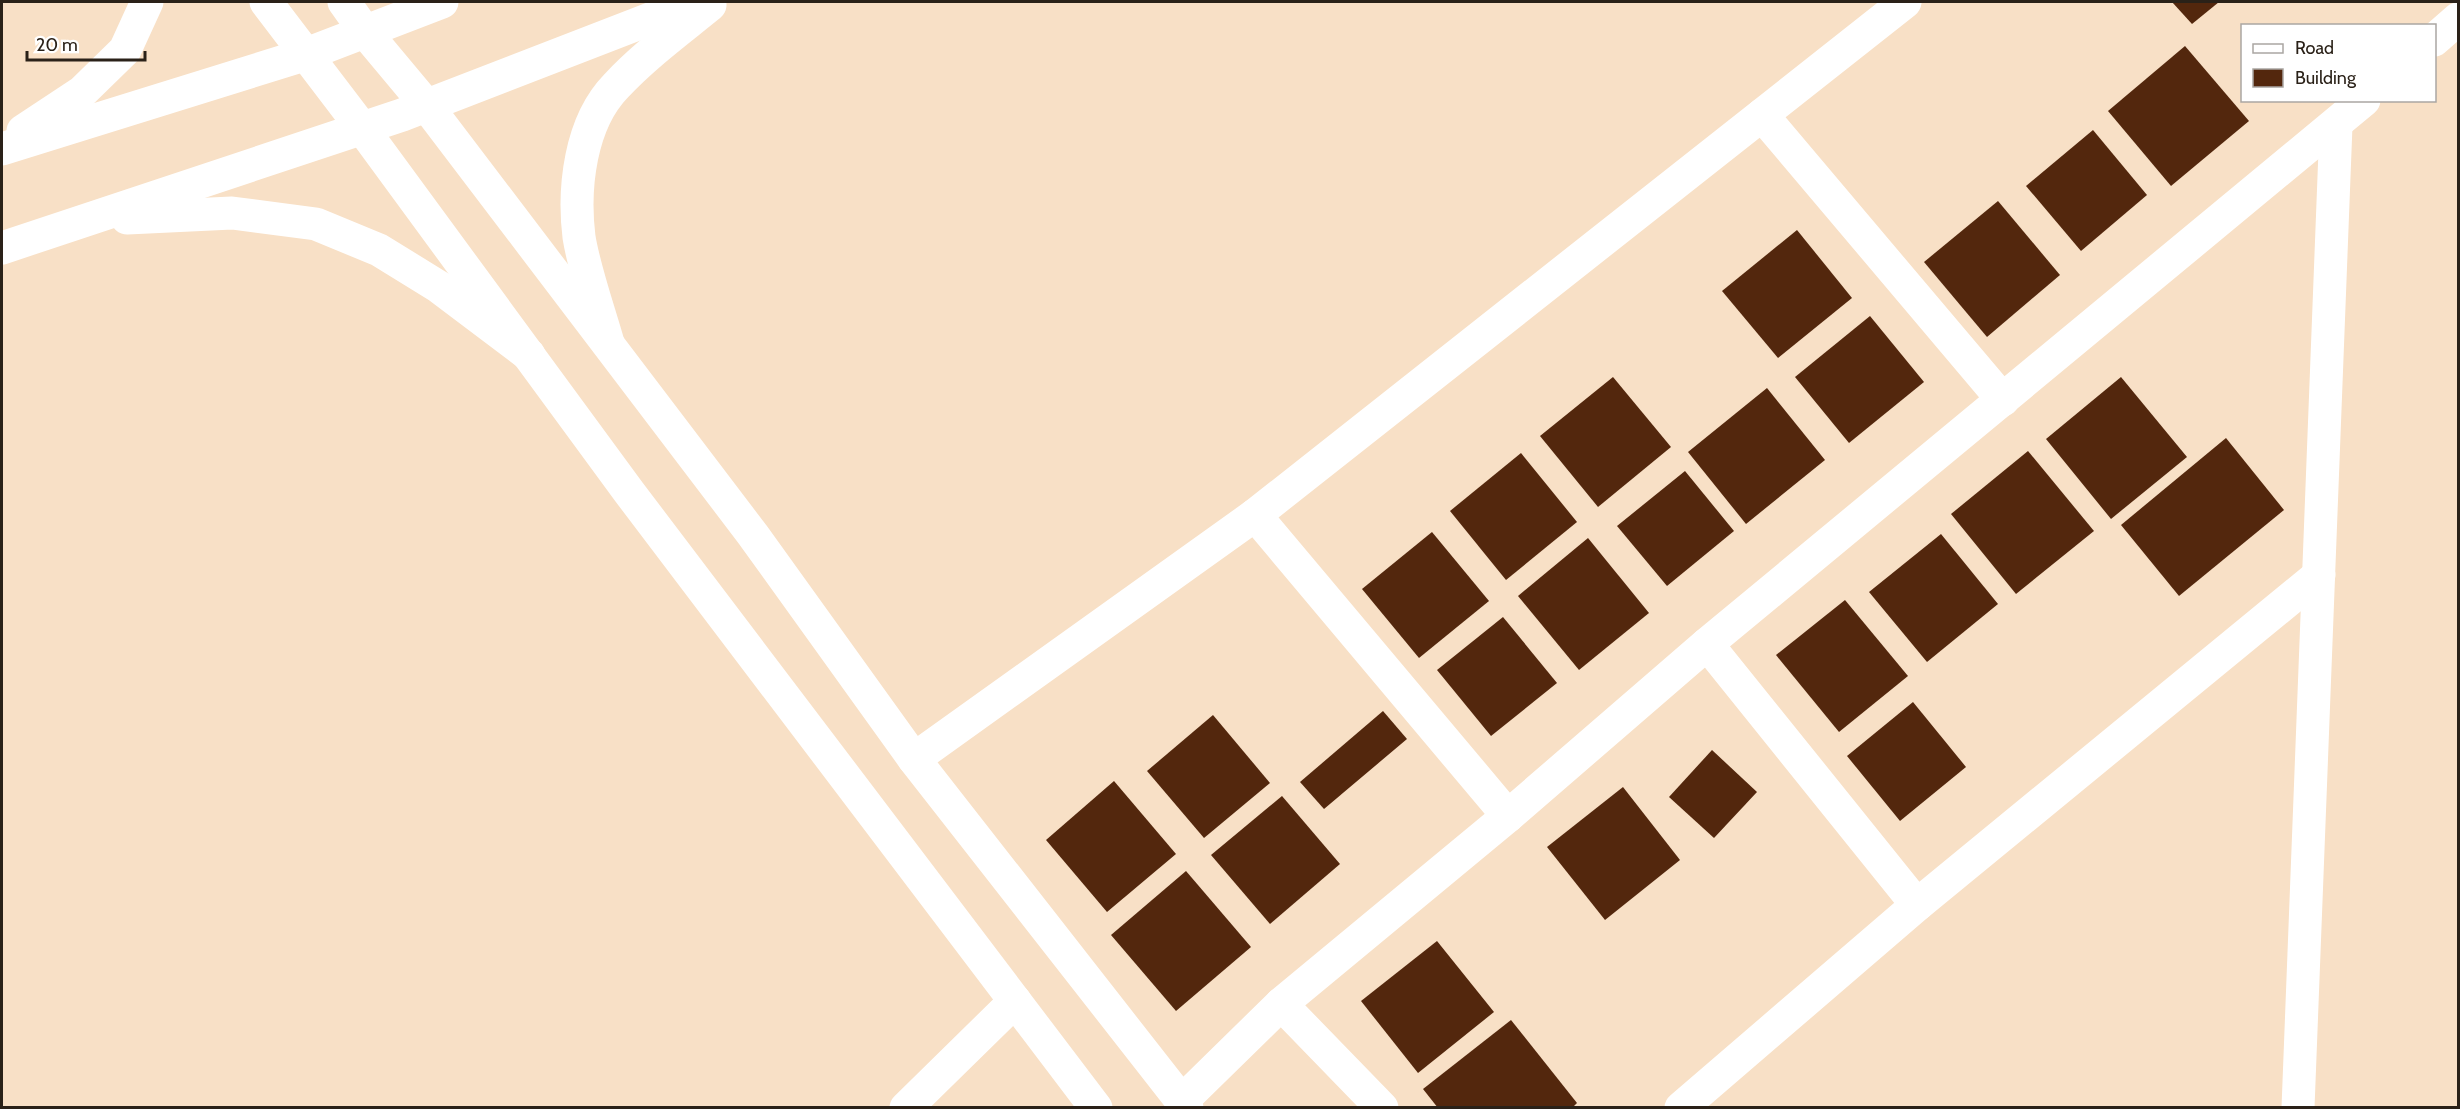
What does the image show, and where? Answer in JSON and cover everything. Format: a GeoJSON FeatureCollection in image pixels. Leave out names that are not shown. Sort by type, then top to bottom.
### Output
{"type":"FeatureCollection","features":[{"type":"Feature","properties":{"kind":"street"},"geometry":{"type":"LineString","coordinates":[[2,147],[82,92],[125,50],[147,2]]}},
{"type":"Feature","properties":{"kind":"street"},"geometry":{"type":"LineString","coordinates":[[266,2],[304,55],[362,128],[636,501],[1096,1107]]}},
{"type":"Feature","properties":{"kind":"street"},"geometry":{"type":"LineString","coordinates":[[344,2],[366,33],[427,106],[753,535],[914,759],[1184,1104],[1281,1005],[1508,816],[1707,644],[2362,102]]}},
{"type":"Feature","properties":{"kind":"street"},"geometry":{"type":"LineString","coordinates":[[2,147],[304,55],[442,2]]}},
{"type":"Feature","properties":{"kind":"street"},"geometry":{"type":"LineString","coordinates":[[2,248],[427,106],[694,2]]}},
{"type":"Feature","properties":{"kind":"street"},"geometry":{"type":"LineString","coordinates":[[608,343],[579,238],[577,184],[589,128],[614,87],[652,51],[714,2]]}},
{"type":"Feature","properties":{"kind":"street"},"geometry":{"type":"LineString","coordinates":[[914,759],[1255,515],[1905,2]]}},
{"type":"Feature","properties":{"kind":"street"},"geometry":{"type":"LineString","coordinates":[[2436,38],[2458,19]]}},
{"type":"Feature","properties":{"kind":"street"},"geometry":{"type":"LineString","coordinates":[[1762,115],[2004,399]]}},
{"type":"Feature","properties":{"kind":"street"},"geometry":{"type":"LineString","coordinates":[[2298,1107],[2336,125]]}},
{"type":"Feature","properties":{"kind":"street"},"geometry":{"type":"LineString","coordinates":[[87,220],[232,213],[316,224],[380,250],[438,287],[529,355]]}},
{"type":"Feature","properties":{"kind":"street"},"geometry":{"type":"LineString","coordinates":[[1255,515],[1508,816]]}},
{"type":"Feature","properties":{"kind":"street"},"geometry":{"type":"LineString","coordinates":[[1681,1107],[1917,906],[2319,575]]}},
{"type":"Feature","properties":{"kind":"street"},"geometry":{"type":"LineString","coordinates":[[1707,644],[1917,906]]}},
{"type":"Feature","properties":{"kind":"street"},"geometry":{"type":"LineString","coordinates":[[906,1107],[1015,1001]]}},
{"type":"Feature","properties":{"kind":"street"},"geometry":{"type":"LineString","coordinates":[[1281,1005],[1382,1107]]}},
{"type":"Feature","properties":{"kind":"building"},"geometry":{"type":"Polygon","coordinates":[[[2172,2],[2219,2],[2192,24],[2172,2]]]}},
{"type":"Feature","properties":{"kind":"building"},"geometry":{"type":"Polygon","coordinates":[[[2185,46],[2249,121],[2171,186],[2108,111],[2185,46]]]}},
{"type":"Feature","properties":{"kind":"building"},"geometry":{"type":"Polygon","coordinates":[[[2093,130],[2147,195],[2081,251],[2026,186],[2093,130]]]}},
{"type":"Feature","properties":{"kind":"building"},"geometry":{"type":"Polygon","coordinates":[[[1998,201],[2060,275],[1987,337],[1924,262],[1998,201]]]}},
{"type":"Feature","properties":{"kind":"building"},"geometry":{"type":"Polygon","coordinates":[[[1797,230],[1852,298],[1778,358],[1722,291],[1797,230]]]}},
{"type":"Feature","properties":{"kind":"building"},"geometry":{"type":"Polygon","coordinates":[[[1870,316],[1924,382],[1849,443],[1795,377],[1870,316]]]}},
{"type":"Feature","properties":{"kind":"building"},"geometry":{"type":"Polygon","coordinates":[[[1613,377],[1671,447],[1598,507],[1540,436],[1613,377]]]}},
{"type":"Feature","properties":{"kind":"building"},"geometry":{"type":"Polygon","coordinates":[[[2121,377],[2187,457],[2111,519],[2046,439],[2121,377]]]}},
{"type":"Feature","properties":{"kind":"building"},"geometry":{"type":"Polygon","coordinates":[[[1767,388],[1825,460],[1746,524],[1688,452],[1767,388]]]}},
{"type":"Feature","properties":{"kind":"building"},"geometry":{"type":"Polygon","coordinates":[[[2226,438],[2284,510],[2179,596],[2121,525],[2226,438]]]}},
{"type":"Feature","properties":{"kind":"building"},"geometry":{"type":"Polygon","coordinates":[[[2028,451],[2094,531],[2016,594],[1951,514],[2028,451]]]}},
{"type":"Feature","properties":{"kind":"building"},"geometry":{"type":"Polygon","coordinates":[[[1521,453],[1577,522],[1506,580],[1450,511],[1521,453]]]}},
{"type":"Feature","properties":{"kind":"building"},"geometry":{"type":"Polygon","coordinates":[[[1685,471],[1734,531],[1667,586],[1617,526],[1685,471]]]}},
{"type":"Feature","properties":{"kind":"building"},"geometry":{"type":"Polygon","coordinates":[[[1432,532],[1489,601],[1419,658],[1362,589],[1432,532]]]}},
{"type":"Feature","properties":{"kind":"building"},"geometry":{"type":"Polygon","coordinates":[[[1941,534],[1998,604],[1927,662],[1869,592],[1941,534]]]}},
{"type":"Feature","properties":{"kind":"building"},"geometry":{"type":"Polygon","coordinates":[[[1588,538],[1649,613],[1579,670],[1518,596],[1588,538]]]}},
{"type":"Feature","properties":{"kind":"building"},"geometry":{"type":"Polygon","coordinates":[[[1845,600],[1908,676],[1839,732],[1776,655],[1845,600]]]}},
{"type":"Feature","properties":{"kind":"building"},"geometry":{"type":"Polygon","coordinates":[[[1503,617],[1557,683],[1491,736],[1437,670],[1503,617]]]}},
{"type":"Feature","properties":{"kind":"building"},"geometry":{"type":"Polygon","coordinates":[[[1913,702],[1966,767],[1900,821],[1847,756],[1913,702]]]}},
{"type":"Feature","properties":{"kind":"building"},"geometry":{"type":"Polygon","coordinates":[[[1383,711],[1407,739],[1324,809],[1300,782],[1383,711]]]}},
{"type":"Feature","properties":{"kind":"building"},"geometry":{"type":"Polygon","coordinates":[[[1213,715],[1270,783],[1204,838],[1147,771],[1213,715]]]}},
{"type":"Feature","properties":{"kind":"building"},"geometry":{"type":"Polygon","coordinates":[[[1712,750],[1757,792],[1714,838],[1669,797],[1712,750]]]}},
{"type":"Feature","properties":{"kind":"building"},"geometry":{"type":"Polygon","coordinates":[[[1114,781],[1176,854],[1107,912],[1046,840],[1114,781]]]}},
{"type":"Feature","properties":{"kind":"building"},"geometry":{"type":"Polygon","coordinates":[[[1623,787],[1680,860],[1605,920],[1547,847],[1623,787]]]}},
{"type":"Feature","properties":{"kind":"building"},"geometry":{"type":"Polygon","coordinates":[[[1282,796],[1340,864],[1270,924],[1211,855],[1282,796]]]}},
{"type":"Feature","properties":{"kind":"building"},"geometry":{"type":"Polygon","coordinates":[[[1186,871],[1251,947],[1176,1011],[1111,935],[1186,871]]]}},
{"type":"Feature","properties":{"kind":"building"},"geometry":{"type":"Polygon","coordinates":[[[1437,941],[1494,1012],[1418,1073],[1361,1001],[1437,941]]]}},
{"type":"Feature","properties":{"kind":"building"},"geometry":{"type":"Polygon","coordinates":[[[1511,1020],[1577,1103],[1572,1108],[1438,1108],[1423,1089],[1511,1020]]]}}]}
